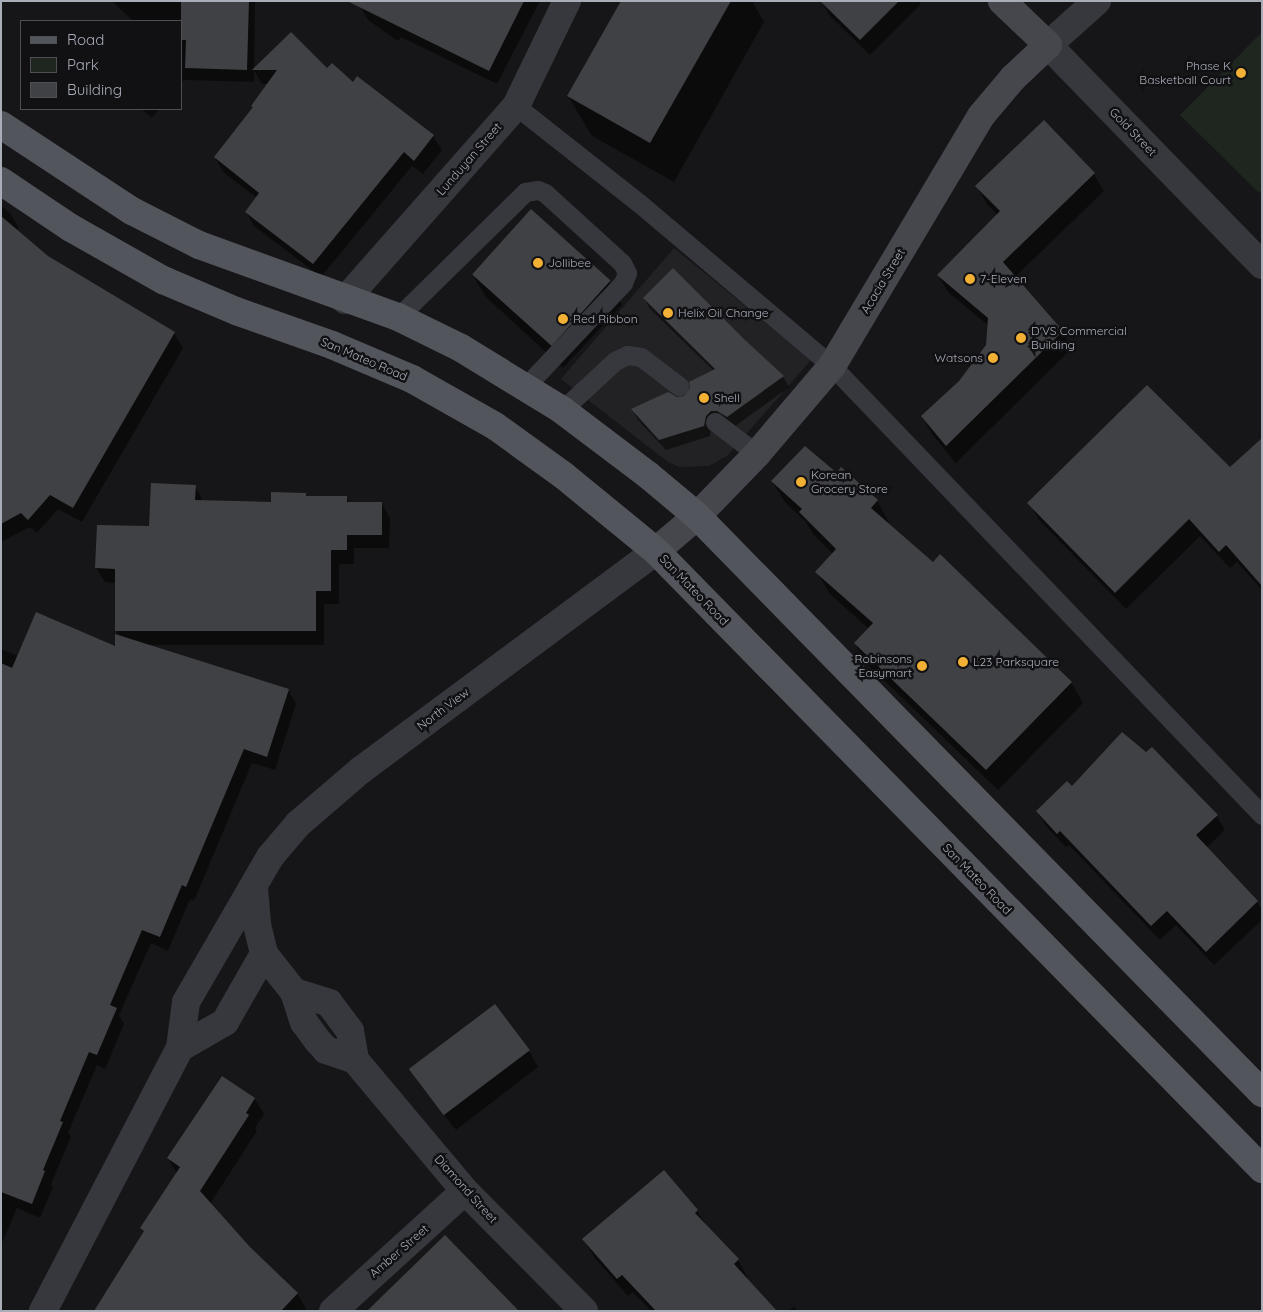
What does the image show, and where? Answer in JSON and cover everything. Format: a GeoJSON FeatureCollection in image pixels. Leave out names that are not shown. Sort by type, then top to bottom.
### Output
{"type":"FeatureCollection","features":[{"type":"Feature","properties":{"kind":"main road"},"geometry":{"type":"LineString","coordinates":[[1,125],[132,211],[199,245],[345,300],[398,317],[461,348],[562,410],[648,475],[697,516],[1262,1094]]}},
{"type":"Feature","properties":{"kind":"main road","name":"San Mateo Road"},"geometry":{"type":"LineString","coordinates":[[1,181],[71,228],[162,280],[236,311],[332,345],[412,379],[478,417],[562,475],[656,551],[1262,1169]]}},
{"type":"Feature","properties":{"kind":"street","name":"Lunduyan Street"},"geometry":{"type":"LineString","coordinates":[[345,300],[516,106],[567,1]]}},
{"type":"Feature","properties":{"kind":"street","name":"Gold Street"},"geometry":{"type":"LineString","coordinates":[[1002,1],[1048,45],[1262,265]]}},
{"type":"Feature","properties":{"kind":"street","name":"Acacia Street"},"geometry":{"type":"LineString","coordinates":[[656,551],[697,516],[757,454],[832,366],[981,116],[1013,78],[1097,1]]}},
{"type":"Feature","properties":{"kind":"street","name":"North View"},"geometry":{"type":"LineString","coordinates":[[180,1048],[186,1002],[254,888],[270,857],[298,824],[332,794],[656,551]]}},
{"type":"Feature","properties":{"kind":"street","name":"Diamond Street"},"geometry":{"type":"LineString","coordinates":[[254,888],[257,925],[264,954],[294,992],[329,1003],[350,1031],[355,1060],[465,1191],[584,1311]]}},
{"type":"Feature","properties":{"kind":"street"},"geometry":{"type":"LineString","coordinates":[[44,1311],[180,1048],[225,1022],[264,954]]}},
{"type":"Feature","properties":{"kind":"street","name":"Amber Street"},"geometry":{"type":"LineString","coordinates":[[333,1311],[465,1191]]}},
{"type":"Feature","properties":{"kind":"lane"},"geometry":{"type":"LineString","coordinates":[[516,106],[639,203],[832,366],[1262,815]]}},
{"type":"Feature","properties":{"kind":"lane"},"geometry":{"type":"LineString","coordinates":[[398,317],[525,192],[538,190],[545,193],[622,263],[627,272],[623,283],[524,388]]}},
{"type":"Feature","properties":{"kind":"lane"},"geometry":{"type":"LineString","coordinates":[[562,410],[615,361],[627,355],[641,357],[679,386]]}},
{"type":"Feature","properties":{"kind":"lane"},"geometry":{"type":"LineString","coordinates":[[715,422],[757,454]]}},
{"type":"Feature","properties":{"kind":"shaded area"},"geometry":{"type":"Polygon","coordinates":[[[674,248],[811,360],[727,456],[709,466],[679,467],[668,462],[561,379],[674,248]]]}},
{"type":"Feature","properties":{"kind":"green space","name":"Phase K Basketball Court"},"geometry":{"type":"Polygon","coordinates":[[[1262,32],[1262,190],[1259,193],[1180,115],[1262,32]]]}},
{"type":"Feature","properties":{"kind":"building"},"geometry":{"type":"Polygon","coordinates":[[[181,1],[249,1],[247,70],[185,68],[186,40],[182,40],[181,1]]]}},
{"type":"Feature","properties":{"kind":"building"},"geometry":{"type":"Polygon","coordinates":[[[347,1],[524,1],[489,71],[347,1]]]}},
{"type":"Feature","properties":{"kind":"building"},"geometry":{"type":"Polygon","coordinates":[[[621,1],[731,1],[650,143],[567,96],[621,1]]]}},
{"type":"Feature","properties":{"kind":"building"},"geometry":{"type":"Polygon","coordinates":[[[820,1],[899,1],[860,40],[820,1]]]}},
{"type":"Feature","properties":{"kind":"building"},"geometry":{"type":"Polygon","coordinates":[[[291,32],[327,68],[332,63],[353,82],[357,76],[434,135],[414,161],[404,152],[313,264],[245,212],[259,193],[214,157],[253,107],[251,106],[277,70],[252,70],[291,32]]]}},
{"type":"Feature","properties":{"kind":"building"},"geometry":{"type":"Polygon","coordinates":[[[1044,120],[1095,173],[1003,262],[1063,331],[946,446],[921,416],[959,381],[986,345],[988,318],[937,275],[1000,211],[975,186],[1044,120]]]}},
{"type":"Feature","properties":{"kind":"building"},"geometry":{"type":"Polygon","coordinates":[[[531,209],[611,281],[552,346],[472,274],[531,209]]]}},
{"type":"Feature","properties":{"kind":"building"},"geometry":{"type":"Polygon","coordinates":[[[1,216],[48,256],[175,332],[73,508],[50,495],[28,520],[21,513],[1,524],[1,216]]]}},
{"type":"Feature","properties":{"kind":"building"},"geometry":{"type":"Polygon","coordinates":[[[673,268],[784,376],[727,417],[717,411],[711,411],[706,416],[704,426],[659,440],[631,409],[668,392],[677,397],[684,396],[690,388],[689,382],[715,369],[643,298],[673,268]]]}},
{"type":"Feature","properties":{"kind":"building"},"geometry":{"type":"Polygon","coordinates":[[[1147,385],[1230,467],[1262,438],[1262,586],[1226,545],[1219,552],[1189,519],[1115,593],[1027,503],[1147,385]]]}},
{"type":"Feature","properties":{"kind":"building","name":"L23 Parksquare"},"geometry":{"type":"Polygon","coordinates":[[[805,446],[837,473],[841,467],[878,500],[871,508],[933,562],[940,554],[1072,682],[986,770],[854,643],[873,623],[815,572],[836,549],[799,512],[802,509],[771,481],[805,446]]]}},
{"type":"Feature","properties":{"kind":"building"},"geometry":{"type":"Polygon","coordinates":[[[151,483],[196,485],[195,500],[271,502],[271,492],[306,493],[306,496],[347,496],[347,502],[382,502],[382,535],[347,535],[347,550],[331,550],[331,591],[316,591],[316,631],[115,631],[115,569],[95,568],[97,525],[149,526],[151,483]]]}},
{"type":"Feature","properties":{"kind":"building"},"geometry":{"type":"Polygon","coordinates":[[[36,612],[115,646],[115,634],[289,689],[267,757],[244,749],[186,887],[182,885],[160,937],[142,930],[110,1005],[117,1008],[97,1055],[89,1052],[60,1121],[63,1122],[43,1170],[45,1171],[32,1204],[1,1192],[1,663],[12,668],[36,612]]]}},
{"type":"Feature","properties":{"kind":"building"},"geometry":{"type":"Polygon","coordinates":[[[1122,732],[1146,752],[1152,747],[1218,815],[1196,835],[1258,901],[1206,952],[1167,911],[1151,926],[1060,831],[1057,834],[1036,811],[1067,781],[1072,786],[1122,732]]]}},
{"type":"Feature","properties":{"kind":"building"},"geometry":{"type":"Polygon","coordinates":[[[495,1004],[530,1050],[444,1115],[409,1069],[495,1004]]]}},
{"type":"Feature","properties":{"kind":"building"},"geometry":{"type":"Polygon","coordinates":[[[222,1076],[255,1098],[246,1113],[249,1115],[200,1191],[250,1247],[298,1293],[281,1311],[94,1311],[144,1231],[140,1228],[180,1167],[167,1158],[222,1076]]]}},
{"type":"Feature","properties":{"kind":"building"},"geometry":{"type":"Polygon","coordinates":[[[664,1170],[698,1210],[695,1213],[739,1259],[734,1264],[777,1311],[656,1311],[622,1275],[617,1279],[582,1239],[664,1170]]]}},
{"type":"Feature","properties":{"kind":"building"},"geometry":{"type":"Polygon","coordinates":[[[445,1235],[519,1311],[367,1311],[445,1235]]]}},
{"type":"Feature","properties":{"kind":"place","name":"Phase K Basketball Court"},"geometry":{"type":"Point","coordinates":[1241,73]}},
{"type":"Feature","properties":{"kind":"place","name":"Jollibee"},"geometry":{"type":"Point","coordinates":[538,263]}},
{"type":"Feature","properties":{"kind":"place","name":"7-Eleven"},"geometry":{"type":"Point","coordinates":[970,279]}},
{"type":"Feature","properties":{"kind":"place","name":"Helix Oil Change"},"geometry":{"type":"Point","coordinates":[668,313]}},
{"type":"Feature","properties":{"kind":"place","name":"Red Ribbon"},"geometry":{"type":"Point","coordinates":[563,319]}},
{"type":"Feature","properties":{"kind":"place","name":"D'VS Commercial Building"},"geometry":{"type":"Point","coordinates":[1021,338]}},
{"type":"Feature","properties":{"kind":"place","name":"Watsons"},"geometry":{"type":"Point","coordinates":[993,358]}},
{"type":"Feature","properties":{"kind":"place","name":"Shell"},"geometry":{"type":"Point","coordinates":[704,398]}},
{"type":"Feature","properties":{"kind":"place","name":"Korean Grocery Store"},"geometry":{"type":"Point","coordinates":[801,482]}},
{"type":"Feature","properties":{"kind":"place","name":"L23 Parksquare"},"geometry":{"type":"Point","coordinates":[963,662]}},
{"type":"Feature","properties":{"kind":"place","name":"Robinsons Easymart"},"geometry":{"type":"Point","coordinates":[922,666]}}]}
